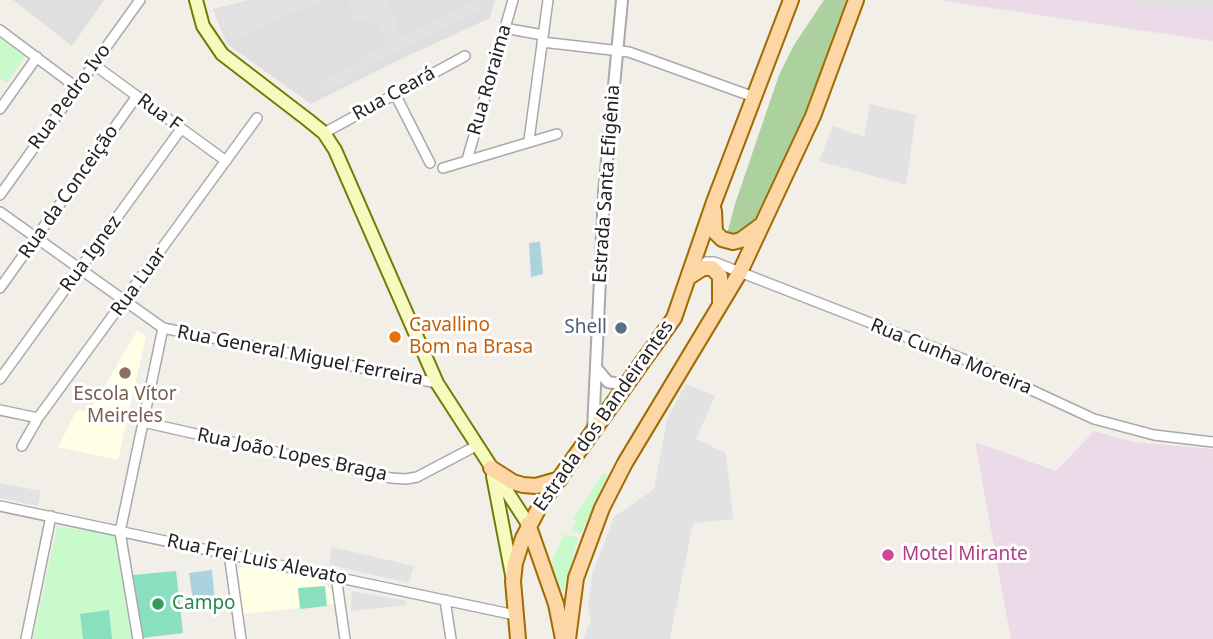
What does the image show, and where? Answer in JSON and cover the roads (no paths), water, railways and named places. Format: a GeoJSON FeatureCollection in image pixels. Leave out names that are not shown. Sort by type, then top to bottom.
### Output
{"type":"FeatureCollection","features":[{"type":"Feature","properties":{"kind":"main road"},"geometry":{"type":"LineString","coordinates":[[196,0],[203,26],[222,54],[324,133],[335,150],[437,383],[528,524],[552,593],[563,639]]}},
{"type":"Feature","properties":{"kind":"main road","name":"Estrada dos Bandeirantes"},"geometry":{"type":"LineString","coordinates":[[518,639],[513,581],[519,549],[528,524],[674,318],[714,202],[791,0]]}},
{"type":"Feature","properties":{"kind":"main road","name":"Estrada dos Bandeirantes"},"geometry":{"type":"LineString","coordinates":[[568,639],[576,578],[602,508],[625,463],[740,272],[813,116],[856,0]]}},
{"type":"Feature","properties":{"kind":"main road"},"geometry":{"type":"LineString","coordinates":[[714,202],[715,232],[722,239],[741,240],[762,223]]}},
{"type":"Feature","properties":{"kind":"main road"},"geometry":{"type":"LineString","coordinates":[[691,271],[712,268],[720,276],[719,308]]}},
{"type":"Feature","properties":{"kind":"main road"},"geometry":{"type":"LineString","coordinates":[[491,468],[523,485],[536,486],[560,479]]}},
{"type":"Feature","properties":{"kind":"main road"},"geometry":{"type":"LineString","coordinates":[[491,468],[513,581]]}},
{"type":"Feature","properties":{"kind":"street","name":"Rua Pedro Ivo"},"geometry":{"type":"LineString","coordinates":[[0,195],[140,0]]}},
{"type":"Feature","properties":{"kind":"street","name":"Rua Roraima"},"geometry":{"type":"LineString","coordinates":[[467,160],[513,0]]}},
{"type":"Feature","properties":{"kind":"street"},"geometry":{"type":"LineString","coordinates":[[530,141],[548,0]]}},
{"type":"Feature","properties":{"kind":"street","name":"Estrada Santa Efigênia"},"geometry":{"type":"LineString","coordinates":[[593,430],[604,193],[622,0]]}},
{"type":"Feature","properties":{"kind":"street"},"geometry":{"type":"LineString","coordinates":[[504,28],[542,39],[629,52],[754,97]]}},
{"type":"Feature","properties":{"kind":"street"},"geometry":{"type":"LineString","coordinates":[[0,30],[76,87]]}},
{"type":"Feature","properties":{"kind":"street","name":"Rua Ceará"},"geometry":{"type":"LineString","coordinates":[[324,133],[465,56]]}},
{"type":"Feature","properties":{"kind":"street"},"geometry":{"type":"LineString","coordinates":[[0,109],[37,57]]}},
{"type":"Feature","properties":{"kind":"street","name":"Rua F"},"geometry":{"type":"LineString","coordinates":[[93,64],[226,161]]}},
{"type":"Feature","properties":{"kind":"street"},"geometry":{"type":"LineString","coordinates":[[395,94],[430,163]]}},
{"type":"Feature","properties":{"kind":"street","name":"Rua da Conceição"},"geometry":{"type":"LineString","coordinates":[[0,288],[137,96]]}},
{"type":"Feature","properties":{"kind":"street","name":"Rua Luar"},"geometry":{"type":"LineString","coordinates":[[22,446],[38,418],[257,118]]}},
{"type":"Feature","properties":{"kind":"street","name":"Rua Ignez"},"geometry":{"type":"LineString","coordinates":[[0,379],[181,129]]}},
{"type":"Feature","properties":{"kind":"street"},"geometry":{"type":"LineString","coordinates":[[443,168],[557,134]]}},
{"type":"Feature","properties":{"kind":"street"},"geometry":{"type":"LineString","coordinates":[[0,212],[163,328],[120,532],[138,639]]}},
{"type":"Feature","properties":{"kind":"street","name":"Rua Cunha Moreira"},"geometry":{"type":"LineString","coordinates":[[691,271],[714,262],[971,362],[1094,419],[1154,435],[1213,442]]}},
{"type":"Feature","properties":{"kind":"street","name":"Rua General Miguel Ferreira"},"geometry":{"type":"LineString","coordinates":[[163,328],[437,383]]}},
{"type":"Feature","properties":{"kind":"street"},"geometry":{"type":"LineString","coordinates":[[597,369],[608,382],[628,382]]}},
{"type":"Feature","properties":{"kind":"street"},"geometry":{"type":"LineString","coordinates":[[0,410],[38,418]]}},
{"type":"Feature","properties":{"kind":"street","name":"Rua João Lopes Braga"},"geometry":{"type":"LineString","coordinates":[[144,422],[406,479],[417,477],[476,446]]}},
{"type":"Feature","properties":{"kind":"street","name":"Rua Frei Luis Alevato"},"geometry":{"type":"LineString","coordinates":[[0,506],[515,615]]}},
{"type":"Feature","properties":{"kind":"street"},"geometry":{"type":"LineString","coordinates":[[26,639],[51,516]]}},
{"type":"Feature","properties":{"kind":"street"},"geometry":{"type":"LineString","coordinates":[[229,554],[241,639]]}},
{"type":"Feature","properties":{"kind":"street"},"geometry":{"type":"LineString","coordinates":[[336,576],[345,639]]}},
{"type":"Feature","properties":{"kind":"street"},"geometry":{"type":"LineString","coordinates":[[445,600],[450,639]]}},
{"type":"Feature","properties":{"kind":"water"},"geometry":{"type":"Polygon","coordinates":[[[540,242],[543,274],[531,277],[529,243],[540,242]]]}},
{"type":"Feature","properties":{"kind":"water"},"geometry":{"type":"Polygon","coordinates":[[[212,570],[215,605],[194,608],[189,573],[212,570]]]}},
{"type":"Feature","properties":{"kind":"place","name":"Shell"},"geometry":{"type":"Point","coordinates":[621,328]}},
{"type":"Feature","properties":{"kind":"place","name":"Cavallino Bom na Brasa"},"geometry":{"type":"Point","coordinates":[395,337]}},
{"type":"Feature","properties":{"kind":"place","name":"Escola Vítor Meireles"},"geometry":{"type":"Point","coordinates":[125,373]}},
{"type":"Feature","properties":{"kind":"place","name":"Motel Mirante"},"geometry":{"type":"Point","coordinates":[888,555]}},
{"type":"Feature","properties":{"kind":"place","name":"Campo"},"geometry":{"type":"Point","coordinates":[158,604]}}]}
